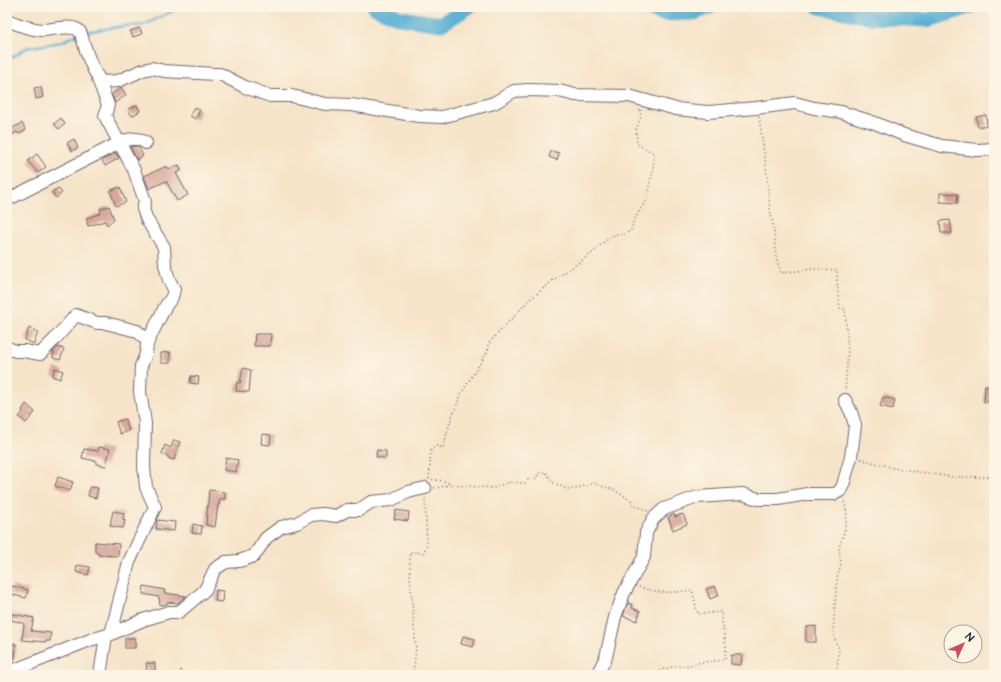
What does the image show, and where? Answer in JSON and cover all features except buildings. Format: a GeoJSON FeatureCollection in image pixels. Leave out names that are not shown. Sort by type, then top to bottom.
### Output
{"type":"FeatureCollection","features":[{"type":"Feature","properties":{"kind":"street"},"geometry":{"type":"LineString","coordinates":[[7,20],[29,29],[43,30],[70,27],[76,28],[81,33],[82,40],[108,105],[105,116],[134,170],[145,201],[143,209],[147,220],[164,247],[165,264],[169,280],[174,289],[172,297],[165,307],[148,341],[146,354],[141,366],[140,392],[146,423],[144,467],[146,487],[155,507],[129,562],[108,635],[100,675]]}},
{"type":"Feature","properties":{"kind":"street"},"geometry":{"type":"LineString","coordinates":[[98,79],[106,83],[118,81],[143,70],[152,68],[220,74],[246,87],[270,96],[292,96],[325,104],[351,105],[419,116],[442,117],[494,103],[514,92],[559,91],[575,95],[621,95],[676,109],[708,112],[795,103],[814,108],[841,112],[875,123],[904,135],[942,146],[978,150],[994,149]]}},
{"type":"Feature","properties":{"kind":"street"},"geometry":{"type":"LineString","coordinates":[[7,200],[119,143],[133,138],[140,139],[146,143]]}},
{"type":"Feature","properties":{"kind":"street"},"geometry":{"type":"LineString","coordinates":[[7,348],[16,351],[40,354],[76,315],[97,323],[106,323],[137,331],[148,341]]}},
{"type":"Feature","properties":{"kind":"street"},"geometry":{"type":"LineString","coordinates":[[598,674],[606,657],[615,617],[624,593],[644,557],[646,533],[653,518],[664,509],[697,497],[743,494],[758,499],[778,499],[807,494],[834,494],[840,491],[851,457],[855,425],[852,412],[845,400]]}},
{"type":"Feature","properties":{"kind":"street"},"geometry":{"type":"LineString","coordinates":[[7,673],[90,640],[108,635],[143,620],[169,612],[179,612],[205,590],[215,569],[226,562],[239,561],[254,556],[266,538],[281,527],[297,523],[311,515],[323,514],[336,516],[347,510],[359,510],[371,502],[391,500],[408,492],[425,488]]}},
{"type":"Feature","properties":{"kind":"path"},"geometry":{"type":"LineString","coordinates":[[452,485],[444,481],[429,479],[431,449],[436,446],[443,448],[450,422],[462,392],[488,351],[488,344],[530,298],[594,252],[598,246],[615,234],[622,235],[632,229],[633,222],[648,197],[653,171],[654,153],[637,144],[636,130],[641,117],[638,99]]}},
{"type":"Feature","properties":{"kind":"path"},"geometry":{"type":"LineString","coordinates":[[756,108],[760,122],[776,256],[781,273],[812,269],[837,270],[840,308],[845,309],[848,350],[845,400]]}},
{"type":"Feature","properties":{"kind":"path"},"geometry":{"type":"LineString","coordinates":[[851,457],[894,468],[953,476],[994,477]]}},
{"type":"Feature","properties":{"kind":"path"},"geometry":{"type":"LineString","coordinates":[[413,675],[416,650],[410,576],[410,552],[423,553],[427,545],[425,488],[437,489],[452,485],[493,488],[510,482],[525,483],[528,480],[537,478],[538,473],[546,472],[552,482],[567,489],[575,489],[594,483],[604,488],[612,489],[631,500],[633,504],[657,515]]}},
{"type":"Feature","properties":{"kind":"path"},"geometry":{"type":"LineString","coordinates":[[839,675],[837,669],[839,649],[833,630],[838,578],[841,564],[839,548],[846,529],[846,513],[840,491]]}},
{"type":"Feature","properties":{"kind":"path"},"geometry":{"type":"LineString","coordinates":[[598,674],[655,674],[664,669],[676,666],[725,660],[726,650],[721,612],[698,614],[692,590],[670,593],[652,591],[629,584]]}},
{"type":"Feature","properties":{"kind":"path"},"geometry":{"type":"LineString","coordinates":[[179,675],[181,670]]}},
{"type":"Feature","properties":{"kind":"waterway"},"geometry":{"type":"LineString","coordinates":[[85,32],[124,26],[144,25],[181,7]]}},
{"type":"Feature","properties":{"kind":"waterway"},"geometry":{"type":"LineString","coordinates":[[374,7],[400,18],[441,24],[469,7]]}},
{"type":"Feature","properties":{"kind":"waterway"},"geometry":{"type":"LineString","coordinates":[[642,7],[662,14],[695,13],[710,7]]}},
{"type":"Feature","properties":{"kind":"waterway"},"geometry":{"type":"LineString","coordinates":[[819,7],[871,17],[928,20],[970,7]]}},
{"type":"Feature","properties":{"kind":"waterway"},"geometry":{"type":"LineString","coordinates":[[7,61],[26,48],[61,42],[78,34]]}}]}
